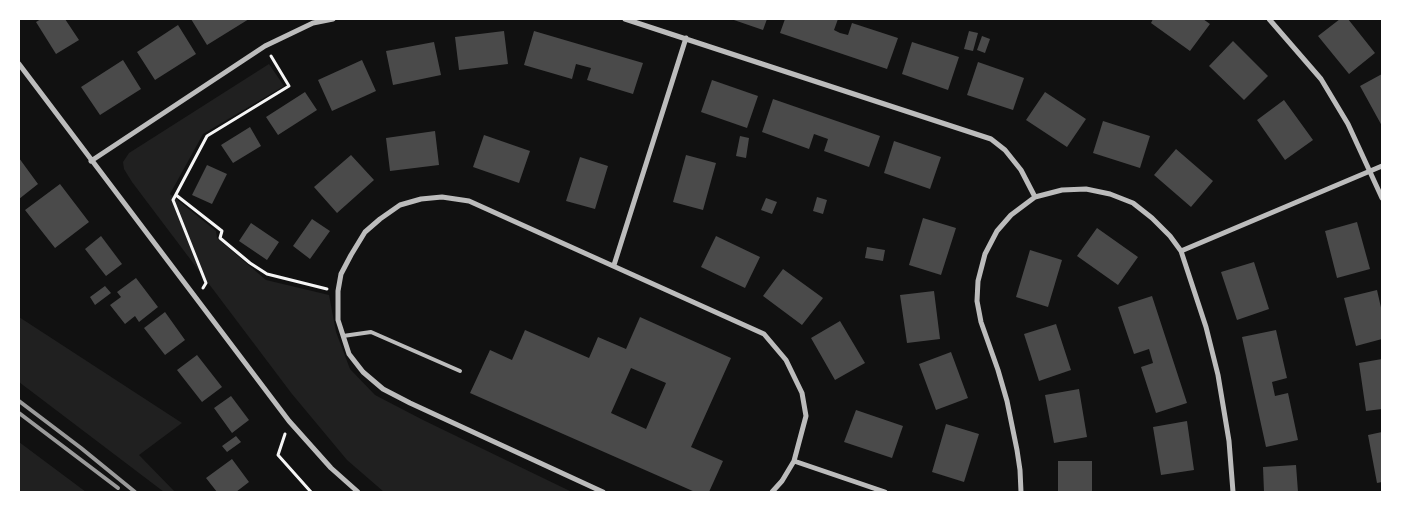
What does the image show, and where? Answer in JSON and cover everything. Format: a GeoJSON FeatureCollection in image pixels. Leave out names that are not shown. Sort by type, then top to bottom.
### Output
{"type":"FeatureCollection","features":[{"type":"Feature","properties":{"kind":"street"},"geometry":{"type":"LineString","coordinates":[[91,161],[265,46],[313,23],[333,19]]}},
{"type":"Feature","properties":{"kind":"street"},"geometry":{"type":"LineString","coordinates":[[625,19],[991,139],[1005,150],[1021,170],[1035,197]]}},
{"type":"Feature","properties":{"kind":"street"},"geometry":{"type":"LineString","coordinates":[[1269,19],[1321,79],[1348,124],[1382,198]]}},
{"type":"Feature","properties":{"kind":"street"},"geometry":{"type":"LineString","coordinates":[[614,265],[686,38]]}},
{"type":"Feature","properties":{"kind":"street"},"geometry":{"type":"LineString","coordinates":[[19,64],[290,421],[331,468],[358,492]]}},
{"type":"Feature","properties":{"kind":"street"},"geometry":{"type":"LineString","coordinates":[[1181,251],[1382,166]]}},
{"type":"Feature","properties":{"kind":"street"},"geometry":{"type":"LineString","coordinates":[[1021,492],[1020,470],[1011,421],[977,300],[978,282],[984,254],[997,231],[1010,215],[1035,197],[1062,190],[1086,189],[1110,194],[1133,203],[1152,218],[1170,236],[1181,251],[1206,327],[1218,375],[1229,441],[1232,492]]}},
{"type":"Feature","properties":{"kind":"street"},"geometry":{"type":"LineString","coordinates":[[603,492],[383,389],[363,372],[349,354],[338,320],[338,291],[341,274],[366,232],[380,219],[400,205],[422,199],[442,197],[469,201],[764,334],[786,360],[802,393],[806,416],[794,461],[782,481],[772,492]]}},
{"type":"Feature","properties":{"kind":"street"},"geometry":{"type":"LineString","coordinates":[[794,461],[885,492]]}},
{"type":"Feature","properties":{"kind":"lane"},"geometry":{"type":"LineString","coordinates":[[343,336],[371,332],[460,371]]}},
{"type":"Feature","properties":{"kind":"path"},"geometry":{"type":"LineString","coordinates":[[196,298],[206,282],[173,200],[207,136],[290,86],[265,46]]}},
{"type":"Feature","properties":{"kind":"path"},"geometry":{"type":"LineString","coordinates":[[176,195],[222,230],[220,238],[250,263],[268,274],[338,291]]}},
{"type":"Feature","properties":{"kind":"path"},"geometry":{"type":"LineString","coordinates":[[290,421],[278,455],[311,492]]}},
{"type":"Feature","properties":{"kind":"shaded area"},"geometry":{"type":"Polygon","coordinates":[[[269,64],[284,86],[203,134],[170,194],[216,231],[217,238],[266,280],[329,295],[336,332],[350,369],[375,395],[572,492],[384,492],[347,460],[292,394],[132,182],[124,169],[123,162],[129,153],[269,64]]]}},
{"type":"Feature","properties":{"kind":"shaded area"},"geometry":{"type":"Polygon","coordinates":[[[19,317],[182,423],[139,455],[175,492],[164,492],[19,382],[19,317]]]}},
{"type":"Feature","properties":{"kind":"shaded area"},"geometry":{"type":"Polygon","coordinates":[[[19,442],[86,492],[19,492],[19,442]]]}},
{"type":"Feature","properties":{"kind":"building"},"geometry":{"type":"Polygon","coordinates":[[[41,19],[65,19],[79,40],[56,54],[36,22],[41,19]]]}},
{"type":"Feature","properties":{"kind":"building"},"geometry":{"type":"Polygon","coordinates":[[[191,19],[249,19],[207,45],[191,19]]]}},
{"type":"Feature","properties":{"kind":"building"},"geometry":{"type":"Polygon","coordinates":[[[731,19],[767,19],[763,30],[731,19]]]}},
{"type":"Feature","properties":{"kind":"building"},"geometry":{"type":"Polygon","coordinates":[[[785,19],[838,19],[834,30],[840,33],[848,35],[852,23],[898,38],[887,69],[780,33],[785,19]]]}},
{"type":"Feature","properties":{"kind":"building"},"geometry":{"type":"Polygon","coordinates":[[[1153,19],[1203,19],[1210,24],[1190,51],[1151,23],[1153,19]]]}},
{"type":"Feature","properties":{"kind":"building"},"geometry":{"type":"Polygon","coordinates":[[[1340,19],[1348,19],[1375,53],[1349,74],[1318,36],[1340,19]]]}},
{"type":"Feature","properties":{"kind":"building"},"geometry":{"type":"Polygon","coordinates":[[[178,25],[196,54],[155,80],[137,52],[178,25]]]}},
{"type":"Feature","properties":{"kind":"building"},"geometry":{"type":"Polygon","coordinates":[[[504,31],[508,64],[459,70],[455,37],[504,31]]]}},
{"type":"Feature","properties":{"kind":"building"},"geometry":{"type":"Polygon","coordinates":[[[534,31],[643,63],[633,94],[587,80],[591,68],[576,64],[572,79],[524,65],[534,31]]]}},
{"type":"Feature","properties":{"kind":"building"},"geometry":{"type":"Polygon","coordinates":[[[969,31],[978,33],[973,51],[964,49],[969,31]]]}},
{"type":"Feature","properties":{"kind":"building"},"geometry":{"type":"Polygon","coordinates":[[[982,36],[990,39],[985,53],[977,50],[982,36]]]}},
{"type":"Feature","properties":{"kind":"building"},"geometry":{"type":"Polygon","coordinates":[[[1233,41],[1268,76],[1244,100],[1209,66],[1233,41]]]}},
{"type":"Feature","properties":{"kind":"building"},"geometry":{"type":"Polygon","coordinates":[[[434,42],[441,75],[393,85],[386,51],[434,42]]]}},
{"type":"Feature","properties":{"kind":"building"},"geometry":{"type":"Polygon","coordinates":[[[912,42],[959,57],[948,90],[902,74],[912,42]]]}},
{"type":"Feature","properties":{"kind":"building"},"geometry":{"type":"Polygon","coordinates":[[[123,60],[141,89],[100,115],[81,87],[123,60]]]}},
{"type":"Feature","properties":{"kind":"building"},"geometry":{"type":"Polygon","coordinates":[[[362,60],[376,91],[332,111],[318,80],[362,60]]]}},
{"type":"Feature","properties":{"kind":"building"},"geometry":{"type":"Polygon","coordinates":[[[978,62],[1024,78],[1013,110],[967,95],[978,62]]]}},
{"type":"Feature","properties":{"kind":"building"},"geometry":{"type":"Polygon","coordinates":[[[1382,74],[1382,126],[1360,86],[1382,74]]]}},
{"type":"Feature","properties":{"kind":"building"},"geometry":{"type":"Polygon","coordinates":[[[712,80],[758,96],[747,128],[701,112],[712,80]]]}},
{"type":"Feature","properties":{"kind":"building"},"geometry":{"type":"Polygon","coordinates":[[[305,92],[317,110],[278,135],[266,117],[305,92]]]}},
{"type":"Feature","properties":{"kind":"building"},"geometry":{"type":"Polygon","coordinates":[[[1045,92],[1086,119],[1067,147],[1026,120],[1045,92]]]}},
{"type":"Feature","properties":{"kind":"building"},"geometry":{"type":"Polygon","coordinates":[[[773,99],[880,136],[869,167],[824,151],[828,139],[814,134],[809,149],[762,132],[773,99]]]}},
{"type":"Feature","properties":{"kind":"building"},"geometry":{"type":"Polygon","coordinates":[[[1284,100],[1313,140],[1285,160],[1257,120],[1284,100]]]}},
{"type":"Feature","properties":{"kind":"building"},"geometry":{"type":"Polygon","coordinates":[[[1103,121],[1150,136],[1140,168],[1093,153],[1103,121]]]}},
{"type":"Feature","properties":{"kind":"building"},"geometry":{"type":"Polygon","coordinates":[[[250,127],[261,146],[233,163],[221,145],[250,127]]]}},
{"type":"Feature","properties":{"kind":"building"},"geometry":{"type":"Polygon","coordinates":[[[435,131],[439,165],[390,171],[386,138],[435,131]]]}},
{"type":"Feature","properties":{"kind":"building"},"geometry":{"type":"Polygon","coordinates":[[[484,135],[530,151],[519,183],[473,167],[484,135]]]}},
{"type":"Feature","properties":{"kind":"building"},"geometry":{"type":"Polygon","coordinates":[[[740,136],[749,138],[746,158],[736,156],[740,136]]]}},
{"type":"Feature","properties":{"kind":"building"},"geometry":{"type":"Polygon","coordinates":[[[894,141],[941,157],[930,189],[884,173],[894,141]]]}},
{"type":"Feature","properties":{"kind":"building"},"geometry":{"type":"Polygon","coordinates":[[[1176,149],[1213,181],[1191,207],[1154,175],[1176,149]]]}},
{"type":"Feature","properties":{"kind":"building"},"geometry":{"type":"Polygon","coordinates":[[[351,155],[374,180],[337,213],[314,187],[351,155]]]}},
{"type":"Feature","properties":{"kind":"building"},"geometry":{"type":"Polygon","coordinates":[[[686,155],[716,163],[703,210],[673,202],[686,155]]]}},
{"type":"Feature","properties":{"kind":"building"},"geometry":{"type":"Polygon","coordinates":[[[580,157],[608,166],[595,209],[566,201],[580,157]]]}},
{"type":"Feature","properties":{"kind":"building"},"geometry":{"type":"Polygon","coordinates":[[[19,158],[38,184],[19,199],[19,158]]]}},
{"type":"Feature","properties":{"kind":"building"},"geometry":{"type":"Polygon","coordinates":[[[207,165],[227,174],[212,204],[192,195],[207,165]]]}},
{"type":"Feature","properties":{"kind":"building"},"geometry":{"type":"Polygon","coordinates":[[[60,184],[89,222],[55,248],[25,210],[60,184]]]}},
{"type":"Feature","properties":{"kind":"building"},"geometry":{"type":"Polygon","coordinates":[[[817,197],[827,200],[823,214],[813,211],[817,197]]]}},
{"type":"Feature","properties":{"kind":"building"},"geometry":{"type":"Polygon","coordinates":[[[766,198],[777,202],[772,214],[761,210],[766,198]]]}},
{"type":"Feature","properties":{"kind":"building"},"geometry":{"type":"Polygon","coordinates":[[[923,218],[956,228],[941,275],[909,265],[923,218]]]}},
{"type":"Feature","properties":{"kind":"building"},"geometry":{"type":"Polygon","coordinates":[[[312,219],[330,231],[310,259],[293,246],[312,219]]]}},
{"type":"Feature","properties":{"kind":"building"},"geometry":{"type":"Polygon","coordinates":[[[1357,222],[1370,269],[1337,278],[1325,231],[1357,222]]]}},
{"type":"Feature","properties":{"kind":"building"},"geometry":{"type":"Polygon","coordinates":[[[251,223],[279,242],[267,260],[239,241],[251,223]]]}},
{"type":"Feature","properties":{"kind":"building"},"geometry":{"type":"Polygon","coordinates":[[[1097,228],[1138,257],[1118,285],[1077,256],[1097,228]]]}},
{"type":"Feature","properties":{"kind":"building"},"geometry":{"type":"Polygon","coordinates":[[[101,236],[122,264],[106,276],[85,249],[101,236]]]}},
{"type":"Feature","properties":{"kind":"building"},"geometry":{"type":"Polygon","coordinates":[[[716,236],[760,257],[745,288],[701,267],[716,236]]]}},
{"type":"Feature","properties":{"kind":"building"},"geometry":{"type":"Polygon","coordinates":[[[867,247],[885,250],[883,261],[865,258],[867,247]]]}},
{"type":"Feature","properties":{"kind":"building"},"geometry":{"type":"Polygon","coordinates":[[[1030,250],[1062,260],[1048,307],[1016,297],[1030,250]]]}},
{"type":"Feature","properties":{"kind":"building"},"geometry":{"type":"Polygon","coordinates":[[[1254,262],[1269,309],[1237,320],[1221,272],[1254,262]]]}},
{"type":"Feature","properties":{"kind":"building"},"geometry":{"type":"Polygon","coordinates":[[[783,269],[823,298],[802,325],[763,296],[783,269]]]}},
{"type":"Feature","properties":{"kind":"building"},"geometry":{"type":"Polygon","coordinates":[[[136,278],[158,307],[139,322],[135,316],[125,324],[110,305],[121,297],[117,292],[136,278]]]}},
{"type":"Feature","properties":{"kind":"building"},"geometry":{"type":"Polygon","coordinates":[[[105,286],[111,293],[95,305],[90,297],[105,286]]]}},
{"type":"Feature","properties":{"kind":"building"},"geometry":{"type":"Polygon","coordinates":[[[1377,290],[1382,312],[1382,339],[1356,346],[1344,298],[1377,290]]]}},
{"type":"Feature","properties":{"kind":"building"},"geometry":{"type":"Polygon","coordinates":[[[934,291],[940,339],[907,343],[900,295],[934,291]]]}},
{"type":"Feature","properties":{"kind":"building"},"geometry":{"type":"Polygon","coordinates":[[[1152,296],[1187,403],[1156,413],[1141,367],[1153,363],[1149,349],[1134,354],[1118,307],[1152,296]]]}},
{"type":"Feature","properties":{"kind":"building"},"geometry":{"type":"Polygon","coordinates":[[[165,312],[185,340],[165,355],[144,328],[165,312]]]}},
{"type":"Feature","properties":{"kind":"building"},"geometry":{"type":"Polygon","coordinates":[[[640,317],[731,358],[691,447],[723,461],[709,492],[695,492],[470,393],[490,350],[512,360],[525,330],[589,358],[598,337],[626,349],[640,317]],[[631,368],[611,413],[646,429],[666,383],[631,368]]]}},
{"type":"Feature","properties":{"kind":"building"},"geometry":{"type":"Polygon","coordinates":[[[840,321],[865,363],[835,380],[811,338],[840,321]]]}},
{"type":"Feature","properties":{"kind":"building"},"geometry":{"type":"Polygon","coordinates":[[[1056,324],[1071,370],[1039,381],[1024,334],[1056,324]]]}},
{"type":"Feature","properties":{"kind":"building"},"geometry":{"type":"Polygon","coordinates":[[[1276,330],[1287,378],[1272,382],[1275,396],[1288,393],[1298,440],[1266,447],[1242,337],[1276,330]]]}},
{"type":"Feature","properties":{"kind":"building"},"geometry":{"type":"Polygon","coordinates":[[[951,352],[968,398],[936,410],[919,364],[951,352]]]}},
{"type":"Feature","properties":{"kind":"building"},"geometry":{"type":"Polygon","coordinates":[[[197,355],[222,387],[202,402],[177,370],[197,355]]]}},
{"type":"Feature","properties":{"kind":"building"},"geometry":{"type":"Polygon","coordinates":[[[1382,359],[1382,409],[1366,411],[1359,363],[1382,359]]]}},
{"type":"Feature","properties":{"kind":"building"},"geometry":{"type":"Polygon","coordinates":[[[1079,389],[1087,437],[1054,443],[1045,395],[1079,389]]]}},
{"type":"Feature","properties":{"kind":"building"},"geometry":{"type":"Polygon","coordinates":[[[231,396],[249,420],[232,433],[214,408],[231,396]]]}},
{"type":"Feature","properties":{"kind":"building"},"geometry":{"type":"Polygon","coordinates":[[[856,410],[903,426],[892,458],[844,442],[856,410]]]}},
{"type":"Feature","properties":{"kind":"building"},"geometry":{"type":"Polygon","coordinates":[[[1187,421],[1194,470],[1161,475],[1153,427],[1187,421]]]}},
{"type":"Feature","properties":{"kind":"building"},"geometry":{"type":"Polygon","coordinates":[[[946,424],[979,434],[964,482],[932,472],[946,424]]]}},
{"type":"Feature","properties":{"kind":"building"},"geometry":{"type":"Polygon","coordinates":[[[1382,432],[1382,482],[1377,483],[1368,435],[1382,432]]]}},
{"type":"Feature","properties":{"kind":"building"},"geometry":{"type":"Polygon","coordinates":[[[236,436],[241,442],[227,452],[222,446],[236,436]]]}},
{"type":"Feature","properties":{"kind":"building"},"geometry":{"type":"Polygon","coordinates":[[[232,459],[249,482],[236,492],[217,492],[206,478],[232,459]]]}},
{"type":"Feature","properties":{"kind":"building"},"geometry":{"type":"Polygon","coordinates":[[[1058,461],[1092,461],[1092,492],[1058,492],[1058,461]]]}},
{"type":"Feature","properties":{"kind":"building"},"geometry":{"type":"Polygon","coordinates":[[[1296,465],[1298,492],[1264,492],[1263,467],[1296,465]]]}},
{"type":"Feature","properties":{"kind":"railway"},"geometry":{"type":"LineString","coordinates":[[19,401],[135,492]]}},
{"type":"Feature","properties":{"kind":"railway"},"geometry":{"type":"LineString","coordinates":[[19,413],[118,488]]}}]}
